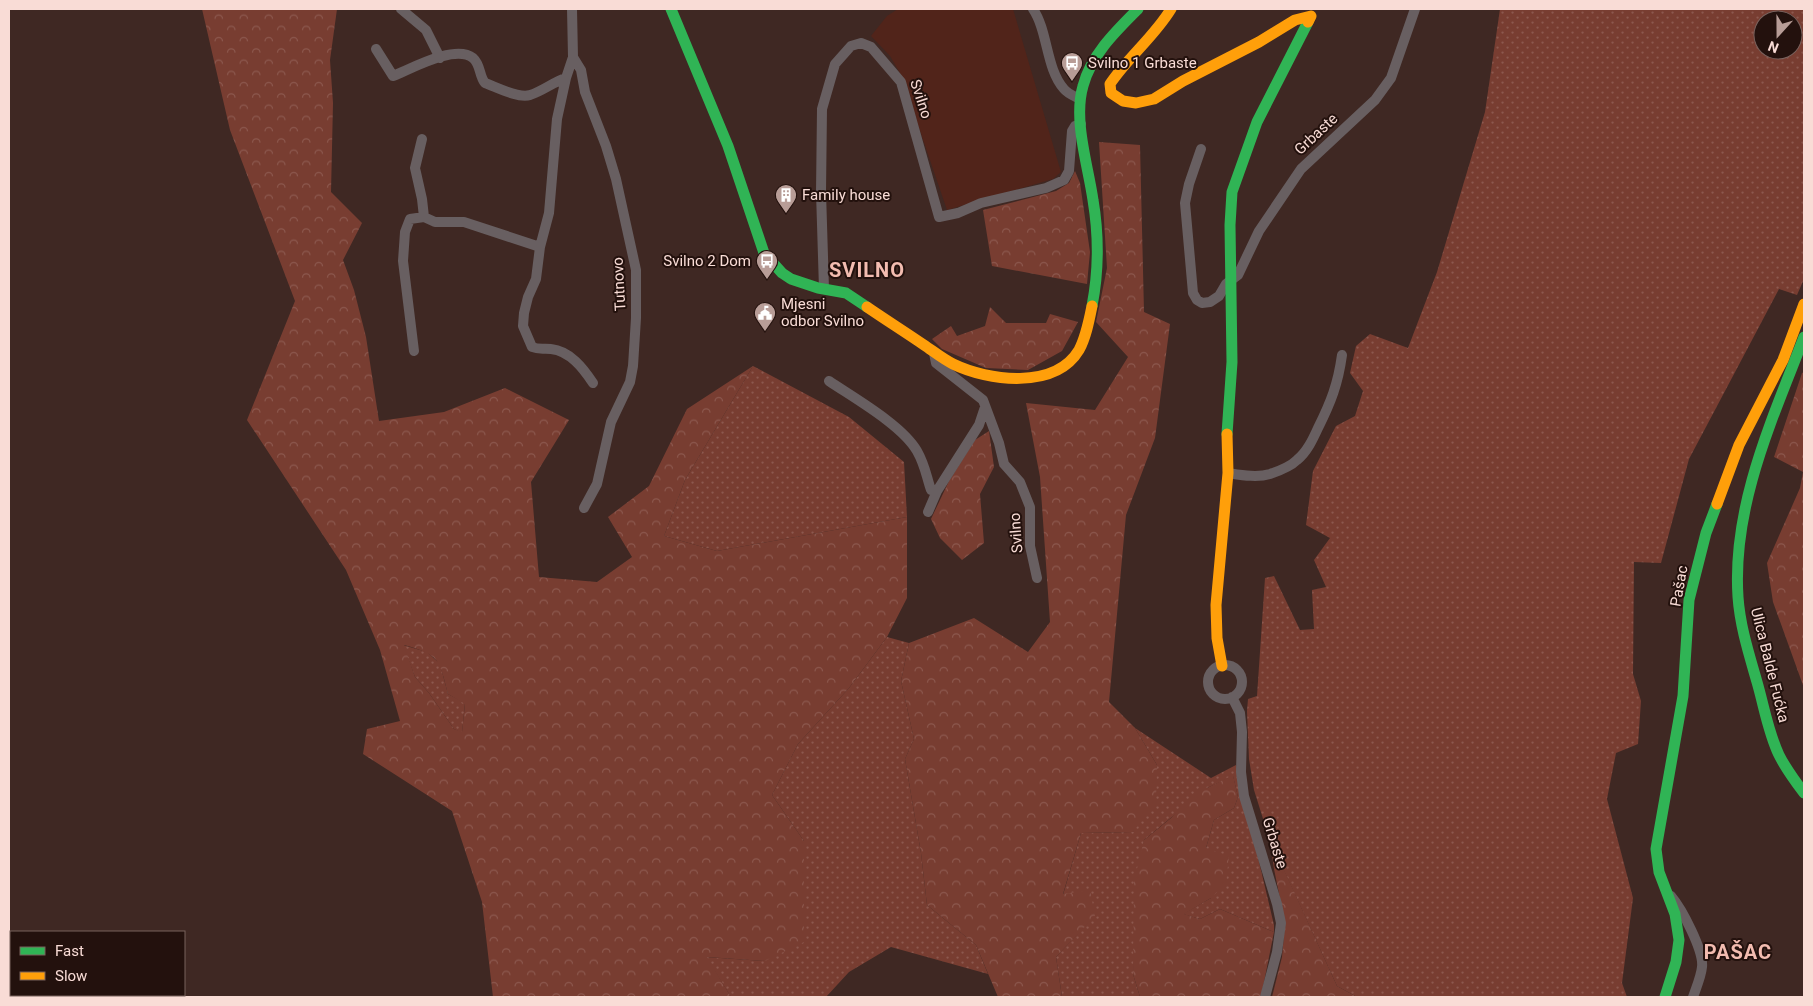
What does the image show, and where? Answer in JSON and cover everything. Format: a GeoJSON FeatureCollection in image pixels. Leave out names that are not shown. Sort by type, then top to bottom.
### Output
{"type":"FeatureCollection","features":[{"type":"Feature","properties":{"kind":"street"},"geometry":{"type":"LineString","coordinates":[[401,9],[426,30],[440,58]]}},
{"type":"Feature","properties":{"kind":"street","name":"Tutnovo"},"geometry":{"type":"LineString","coordinates":[[572,9],[573,58],[566,78],[557,118],[549,212],[540,247],[536,279],[528,297],[523,326],[532,347],[560,351],[572,358],[593,383]]}},
{"type":"Feature","properties":{"kind":"street","name":"Svilno"},"geometry":{"type":"LineString","coordinates":[[671,9],[728,146],[764,252],[782,273],[791,279],[840,291],[851,296],[952,364],[971,372],[994,378],[1035,377],[1058,369],[1073,357],[1078,350],[1087,328],[1098,267],[1098,233],[1080,124],[1080,99],[1086,78],[1096,58],[1138,9]]}},
{"type":"Feature","properties":{"kind":"street"},"geometry":{"type":"LineString","coordinates":[[1033,9],[1038,16],[1052,65],[1060,84],[1065,91],[1080,99]]}},
{"type":"Feature","properties":{"kind":"street"},"geometry":{"type":"LineString","coordinates":[[1171,9],[1161,26],[1117,72],[1110,84],[1111,93],[1123,101],[1136,102],[1154,99],[1183,81],[1313,12]]}},
{"type":"Feature","properties":{"kind":"street","name":"Grbaste"},"geometry":{"type":"LineString","coordinates":[[1201,149],[1189,184],[1186,203],[1193,294],[1202,303],[1210,302],[1219,296],[1226,284],[1238,275],[1259,231],[1301,169],[1362,113],[1386,86],[1399,56],[1415,9]]}},
{"type":"Feature","properties":{"kind":"street"},"geometry":{"type":"LineString","coordinates":[[1222,666],[1217,638],[1216,605],[1228,473],[1227,420],[1232,362],[1230,225],[1232,192],[1257,122],[1303,35],[1313,12]]}},
{"type":"Feature","properties":{"kind":"street","name":"Svilno"},"geometry":{"type":"LineString","coordinates":[[824,288],[820,192],[822,109],[834,64],[851,46],[862,43],[871,47],[901,82],[939,217],[958,213],[981,203],[1046,188],[1064,180],[1069,171],[1072,131],[1075,126],[1080,124]]}},
{"type":"Feature","properties":{"kind":"street"},"geometry":{"type":"LineString","coordinates":[[376,49],[393,76],[422,63],[440,58],[465,55],[477,63],[485,83],[520,96],[532,95],[556,81],[566,78]]}},
{"type":"Feature","properties":{"kind":"street","name":"Tutnovo"},"geometry":{"type":"LineString","coordinates":[[573,58],[580,70],[585,92],[606,146],[616,179],[636,270],[636,318],[630,382],[611,422],[597,484],[584,508]]}},
{"type":"Feature","properties":{"kind":"street"},"geometry":{"type":"LineString","coordinates":[[422,138],[415,168],[424,217]]}},
{"type":"Feature","properties":{"kind":"street"},"geometry":{"type":"LineString","coordinates":[[414,351],[404,272],[403,245],[410,219],[424,217],[435,222],[464,222],[540,247]]}},
{"type":"Feature","properties":{"kind":"street","name":"Pašac"},"geometry":{"type":"LineString","coordinates":[[1665,997],[1674,970],[1679,940],[1668,891],[1659,871],[1656,849],[1683,696],[1691,592],[1706,533],[1739,445],[1783,360],[1804,304]]}},
{"type":"Feature","properties":{"kind":"street","name":"Ulica Balde Fućka"},"geometry":{"type":"LineString","coordinates":[[1804,337],[1758,462],[1744,516],[1739,548],[1738,574],[1738,598],[1747,644],[1776,749],[1790,774],[1804,793]]}},
{"type":"Feature","properties":{"kind":"street","name":"Svilno"},"geometry":{"type":"LineString","coordinates":[[934,353],[936,363],[983,400],[999,443],[1004,464],[1020,482],[1030,507],[1030,546],[1036,578]]}},
{"type":"Feature","properties":{"kind":"street"},"geometry":{"type":"LineString","coordinates":[[1228,473],[1248,476],[1268,474],[1286,468],[1304,453],[1330,405],[1338,380],[1342,355]]}},
{"type":"Feature","properties":{"kind":"street"},"geometry":{"type":"LineString","coordinates":[[829,381],[903,434],[916,449],[927,471],[931,490],[937,491]]}},
{"type":"Feature","properties":{"kind":"street"},"geometry":{"type":"LineString","coordinates":[[928,512],[937,491],[979,425],[985,407]]}},
{"type":"Feature","properties":{"kind":"street"},"geometry":{"type":"LineString","coordinates":[[1222,666],[1233,667],[1240,675],[1242,685],[1237,694],[1232,697],[1227,699],[1216,696],[1209,688],[1208,682],[1212,671],[1222,666]]}},
{"type":"Feature","properties":{"kind":"street","name":"Grbaste"},"geometry":{"type":"LineString","coordinates":[[1232,697],[1240,713],[1242,732],[1241,772],[1244,796],[1281,923],[1277,952],[1265,997]]}},
{"type":"Feature","properties":{"kind":"street","name":"Pašac"},"geometry":{"type":"LineString","coordinates":[[1668,891],[1679,906],[1702,956],[1702,967],[1693,997]]}},
{"type":"Feature","properties":{"kind":"shaded area"},"geometry":{"type":"Polygon","coordinates":[[[898,9],[1013,9],[1061,172],[1053,179],[947,210],[917,122],[907,85],[890,56],[871,36],[887,16],[898,9]]]}},
{"type":"Feature","properties":{"kind":"green space"},"geometry":{"type":"Polygon","coordinates":[[[202,9],[337,9],[330,60],[333,103],[331,192],[362,223],[343,260],[354,290],[366,337],[379,421],[444,412],[505,388],[569,420],[531,482],[539,577],[597,582],[632,557],[608,517],[649,486],[687,409],[753,366],[685,480],[664,536],[717,551],[907,517],[907,598],[887,637],[849,688],[798,744],[772,795],[804,841],[804,942],[765,961],[707,957],[731,997],[493,997],[482,902],[452,811],[363,754],[367,729],[400,721],[380,650],[346,570],[247,420],[295,301],[230,130],[202,9]],[[404,645],[415,677],[429,693],[454,729],[462,732],[465,704],[448,694],[440,666],[436,660],[425,652],[404,645]]]}},
{"type":"Feature","properties":{"kind":"green space"},"geometry":{"type":"Polygon","coordinates":[[[1500,9],[1804,9],[1804,279],[1797,295],[1779,289],[1689,459],[1661,563],[1634,562],[1633,674],[1641,701],[1638,744],[1616,753],[1607,799],[1633,898],[1622,983],[1627,997],[1357,997],[1337,986],[1281,864],[1274,869],[1270,841],[1254,790],[1249,759],[1247,711],[1248,699],[1257,696],[1265,578],[1274,576],[1300,630],[1314,629],[1312,590],[1326,587],[1314,560],[1330,538],[1306,525],[1313,471],[1336,426],[1355,416],[1363,391],[1350,373],[1356,346],[1370,334],[1408,348],[1437,272],[1485,112],[1500,9]]]}},
{"type":"Feature","properties":{"kind":"green space"},"geometry":{"type":"Polygon","coordinates":[[[1099,142],[1140,145],[1144,312],[1170,324],[1155,438],[1126,515],[1109,702],[1135,728],[1157,765],[1156,801],[1133,832],[1081,833],[1063,894],[1090,890],[1095,916],[1056,957],[1062,997],[998,997],[976,945],[927,905],[921,853],[905,759],[914,739],[901,681],[909,643],[974,618],[1028,652],[1050,622],[1040,477],[1026,403],[1095,410],[1128,357],[1096,322],[1107,268],[1099,142]]]}},
{"type":"Feature","properties":{"kind":"green space"},"geometry":{"type":"Polygon","coordinates":[[[1075,171],[1080,183],[1090,252],[1087,284],[992,266],[983,210],[1056,191],[1069,183],[1075,171]]]}},
{"type":"Feature","properties":{"kind":"green space"},"geometry":{"type":"Polygon","coordinates":[[[990,307],[1006,323],[1046,323],[1050,314],[1078,322],[1062,351],[1028,370],[986,368],[942,349],[932,339],[951,326],[957,336],[985,326],[990,307]]]}},
{"type":"Feature","properties":{"kind":"green space"},"geometry":{"type":"Polygon","coordinates":[[[753,366],[849,417],[904,462],[907,517],[717,551],[664,536],[685,480],[753,366]]]}},
{"type":"Feature","properties":{"kind":"green space"},"geometry":{"type":"Polygon","coordinates":[[[1804,372],[1804,688],[1773,602],[1767,563],[1800,488],[1803,472],[1774,457],[1802,373],[1804,372]]]}},
{"type":"Feature","properties":{"kind":"green space"},"geometry":{"type":"Polygon","coordinates":[[[989,431],[994,467],[980,494],[984,543],[962,560],[940,538],[931,519],[949,481],[975,440],[989,431]]]}},
{"type":"Feature","properties":{"kind":"green space"},"geometry":{"type":"Polygon","coordinates":[[[887,637],[909,643],[901,681],[914,739],[905,759],[921,853],[927,905],[976,945],[988,974],[891,947],[849,972],[826,997],[731,997],[706,957],[765,961],[804,841],[772,795],[798,744],[849,688],[887,637]]]}},
{"type":"Feature","properties":{"kind":"green space"},"geometry":{"type":"Polygon","coordinates":[[[403,645],[427,652],[440,664],[448,694],[465,703],[462,733],[454,729],[429,693],[415,677],[403,645]]]}},
{"type":"Feature","properties":{"kind":"green space"},"geometry":{"type":"Polygon","coordinates":[[[1135,728],[1211,778],[1236,765],[1274,925],[1274,932],[1220,909],[1200,919],[1183,914],[1211,898],[1206,848],[1214,820],[1234,808],[1238,797],[1233,776],[1207,788],[1144,840],[1133,974],[1140,997],[1062,997],[1056,957],[1094,916],[1063,895],[1081,833],[1133,832],[1157,765],[1135,728]]]}},
{"type":"Feature","properties":{"kind":"green space"},"geometry":{"type":"Polygon","coordinates":[[[1233,775],[1238,797],[1234,808],[1214,820],[1206,848],[1229,856],[1226,883],[1211,898],[1184,914],[1200,919],[1220,909],[1274,932],[1261,997],[1140,997],[1133,974],[1134,881],[1144,840],[1171,818],[1201,786],[1207,788],[1233,775]]]}},
{"type":"Feature","properties":{"kind":"green space"},"geometry":{"type":"Polygon","coordinates":[[[1281,863],[1337,986],[1357,997],[1272,997],[1282,957],[1285,923],[1274,869],[1281,863]]]}},
{"type":"Feature","properties":{"kind":"traffic: fast"},"geometry":{"type":"LineString","coordinates":[[671,9],[728,146],[764,253],[782,273],[791,279],[818,288],[846,293],[867,307]]}},
{"type":"Feature","properties":{"kind":"traffic: fast"},"geometry":{"type":"LineString","coordinates":[[1092,306],[1097,266],[1097,240],[1093,200],[1080,128],[1080,99],[1087,75],[1098,54],[1138,9]]}},
{"type":"Feature","properties":{"kind":"traffic: fast"},"geometry":{"type":"LineString","coordinates":[[1227,434],[1232,362],[1230,225],[1232,192],[1257,122],[1308,22]]}},
{"type":"Feature","properties":{"kind":"traffic: fast"},"geometry":{"type":"LineString","coordinates":[[1804,337],[1767,432],[1757,464],[1741,530],[1738,563],[1738,597],[1741,619],[1769,728],[1782,760],[1804,793]]}},
{"type":"Feature","properties":{"kind":"traffic: fast"},"geometry":{"type":"LineString","coordinates":[[1665,997],[1676,962],[1679,940],[1675,914],[1659,872],[1656,849],[1683,696],[1689,600],[1706,533],[1717,504]]}},
{"type":"Feature","properties":{"kind":"traffic: slow"},"geometry":{"type":"LineString","coordinates":[[1171,9],[1157,29],[1110,84],[1111,93],[1123,101],[1136,103],[1154,99],[1183,81],[1259,42],[1295,20],[1311,16],[1308,22]]}},
{"type":"Feature","properties":{"kind":"traffic: slow"},"geometry":{"type":"LineString","coordinates":[[1717,504],[1739,445],[1783,360],[1804,304]]}},
{"type":"Feature","properties":{"kind":"traffic: slow"},"geometry":{"type":"LineString","coordinates":[[867,307],[953,364],[984,375],[1020,378],[1038,376],[1054,371],[1068,363],[1079,350],[1087,329],[1092,306]]}},
{"type":"Feature","properties":{"kind":"traffic: slow"},"geometry":{"type":"LineString","coordinates":[[1222,666],[1217,638],[1216,605],[1228,473],[1227,434]]}},
{"type":"Feature","properties":{"kind":"place","name":"Svilno 1 Grbaste"},"geometry":{"type":"Point","coordinates":[1072,82]}},
{"type":"Feature","properties":{"kind":"place","name":"Family house"},"geometry":{"type":"Point","coordinates":[786,214]}},
{"type":"Feature","properties":{"kind":"place","name":"Svilno 2 Dom"},"geometry":{"type":"Point","coordinates":[767,280]}},
{"type":"Feature","properties":{"kind":"place","name":"Mjesni odbor Svilno"},"geometry":{"type":"Point","coordinates":[765,332]}},
{"type":"Feature","properties":{"kind":"district","name":"SVILNO"},"geometry":{"type":"Point","coordinates":[867,270]}},
{"type":"Feature","properties":{"kind":"district","name":"PAŠAC"},"geometry":{"type":"Point","coordinates":[1738,952]}}]}
